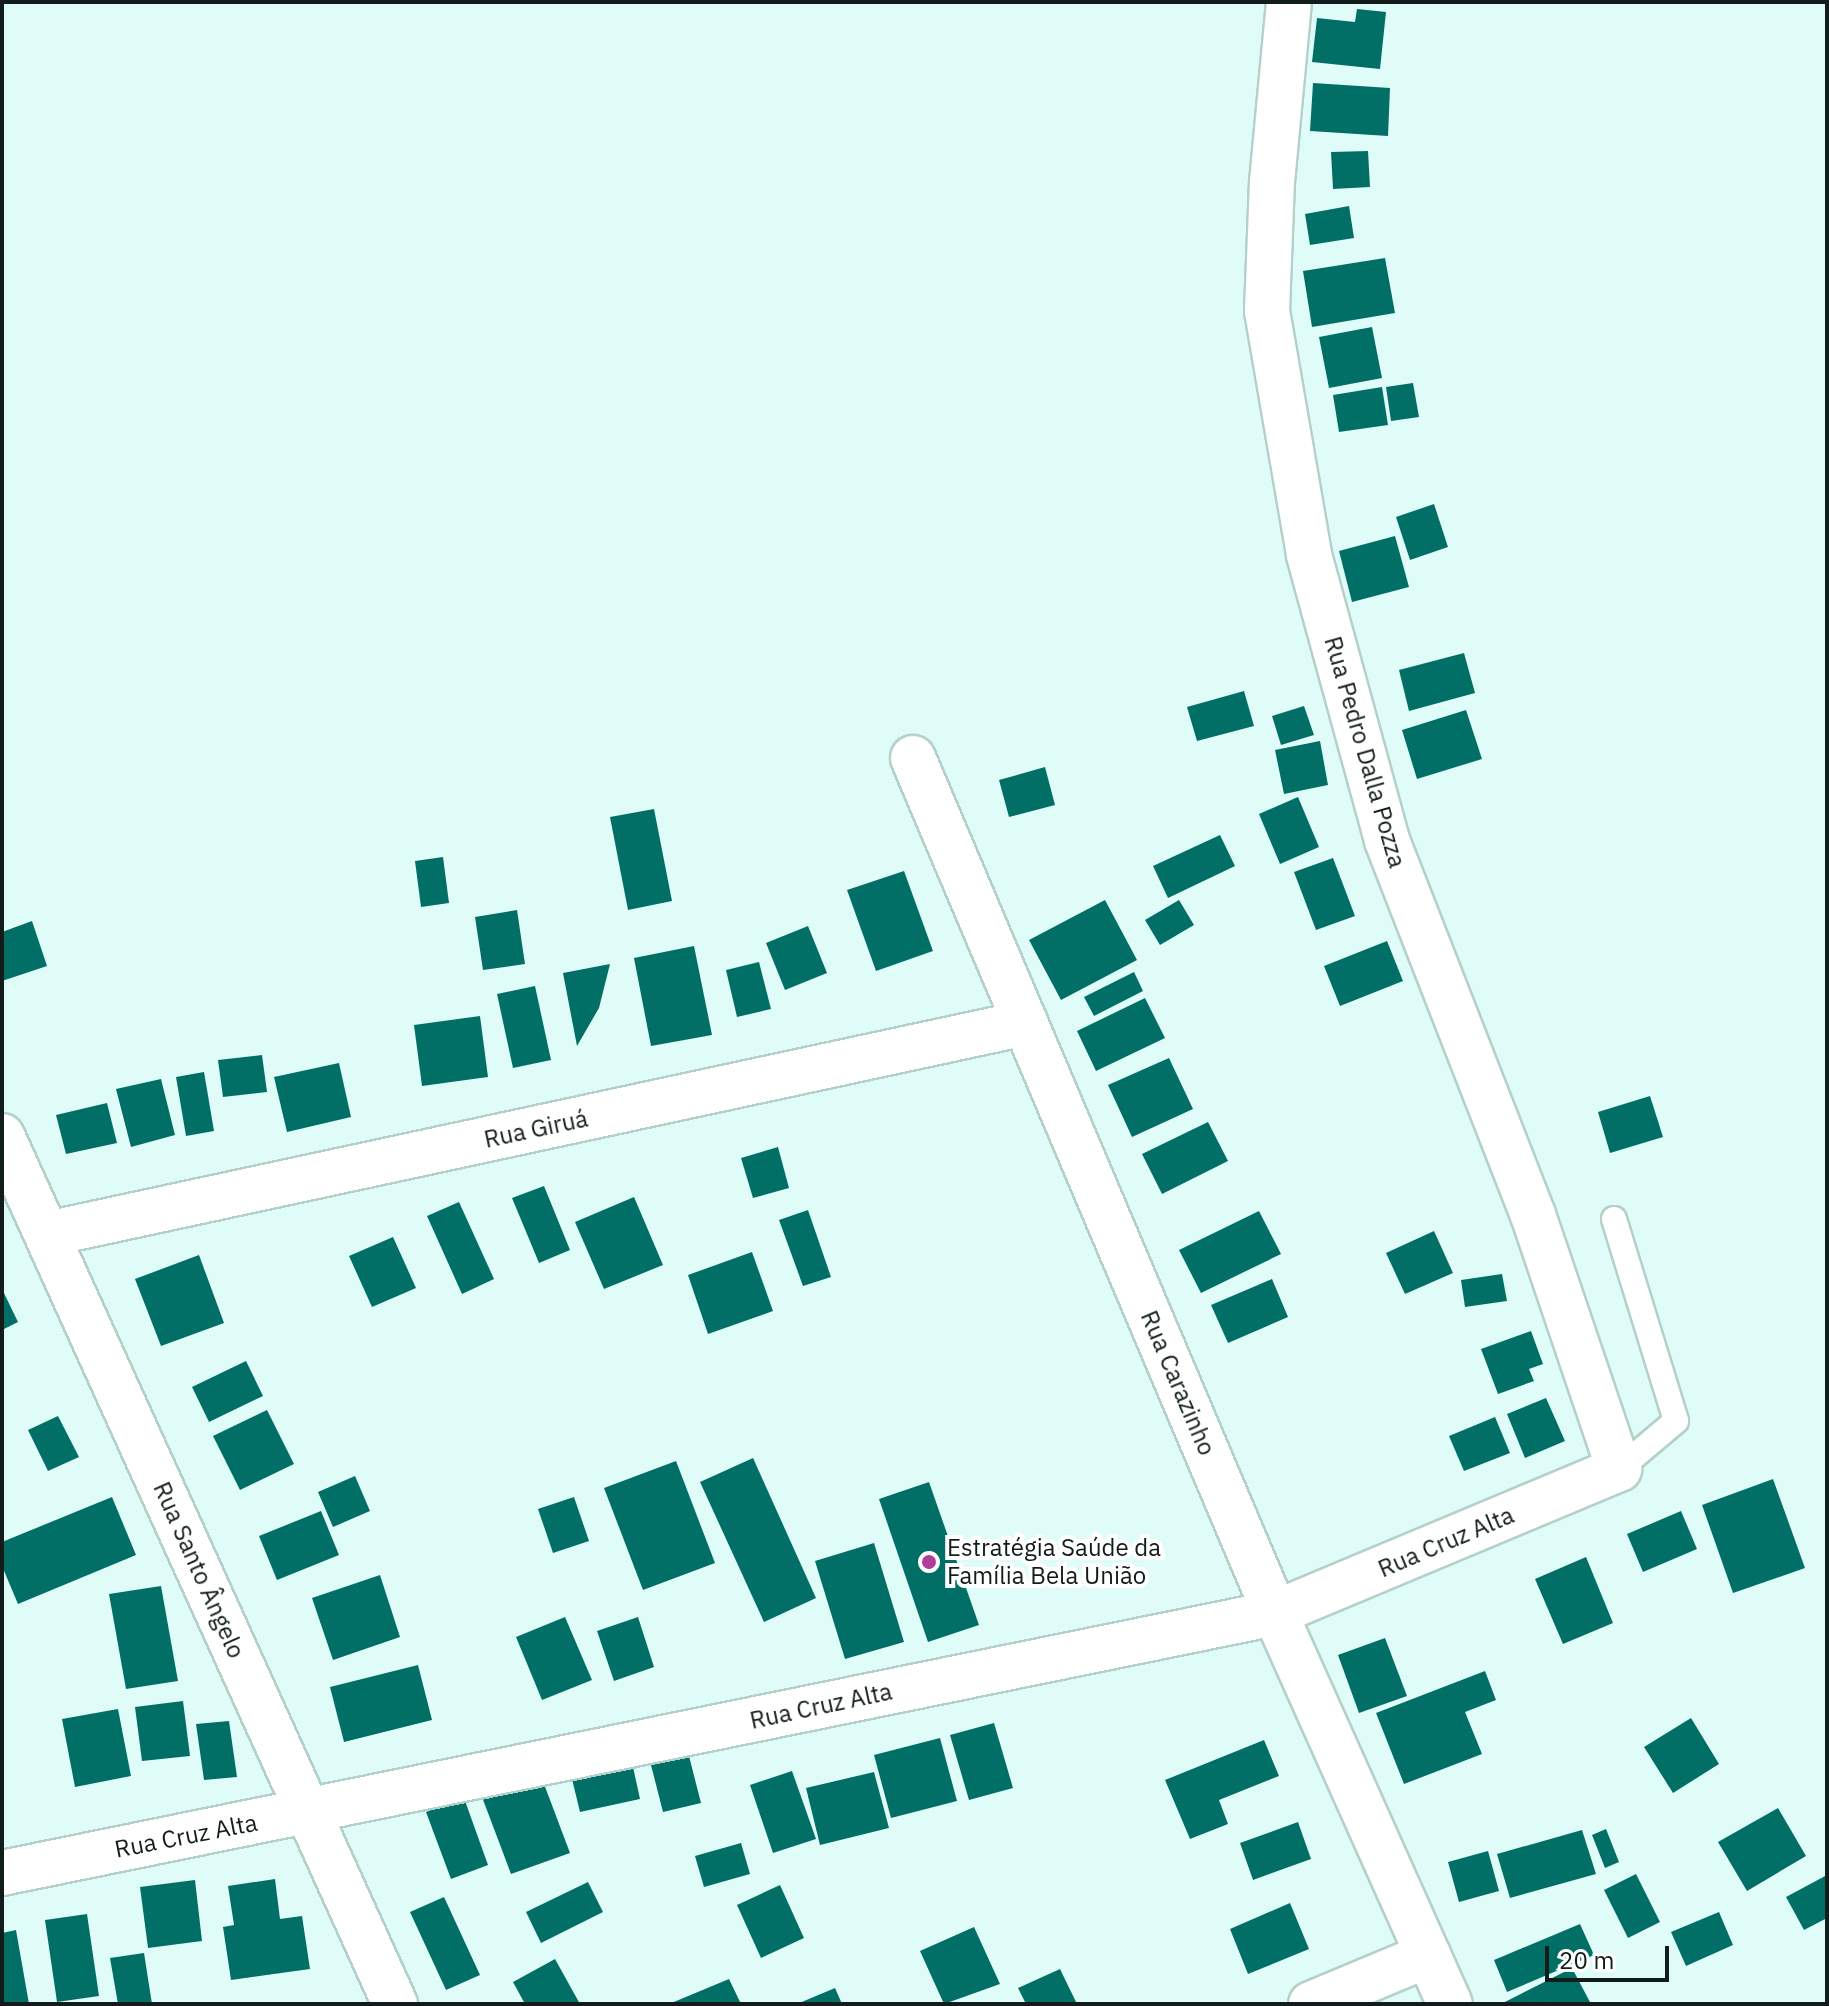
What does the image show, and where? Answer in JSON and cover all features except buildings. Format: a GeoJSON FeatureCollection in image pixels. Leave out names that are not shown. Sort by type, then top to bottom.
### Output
{"type":"FeatureCollection","features":[{"type":"Feature","properties":{"kind":"street","name":"Rua Pedro Dalla Pozza"},"geometry":{"type":"LineString","coordinates":[[1289,2],[1272,182],[1267,311],[1309,554],[1387,840],[1533,1215],[1619,1469]]}},
{"type":"Feature","properties":{"kind":"street","name":"Rua Carazinho"},"geometry":{"type":"LineString","coordinates":[[913,758],[1275,1613],[1450,2004]]}},
{"type":"Feature","properties":{"kind":"street","name":"Rua Giruá"},"geometry":{"type":"LineString","coordinates":[[47,1234],[1025,1023]]}},
{"type":"Feature","properties":{"kind":"street","name":"Rua Santo Ângelo"},"geometry":{"type":"LineString","coordinates":[[2,1136],[395,2004]]}},
{"type":"Feature","properties":{"kind":"street","name":"Rua Cruz Alta"},"geometry":{"type":"LineString","coordinates":[[2,1873],[1275,1613],[1619,1469]]}},
{"type":"Feature","properties":{"kind":"street"},"geometry":{"type":"LineString","coordinates":[[1311,2004],[1428,1955]]}},
{"type":"Feature","properties":{"kind":"lane"},"geometry":{"type":"LineString","coordinates":[[1614,1219],[1676,1421],[1619,1469]]}},
{"type":"Feature","properties":{"kind":"place","name":"Estratégia Saúde da Família Bela União"},"geometry":{"type":"Point","coordinates":[929,1562]}}]}
